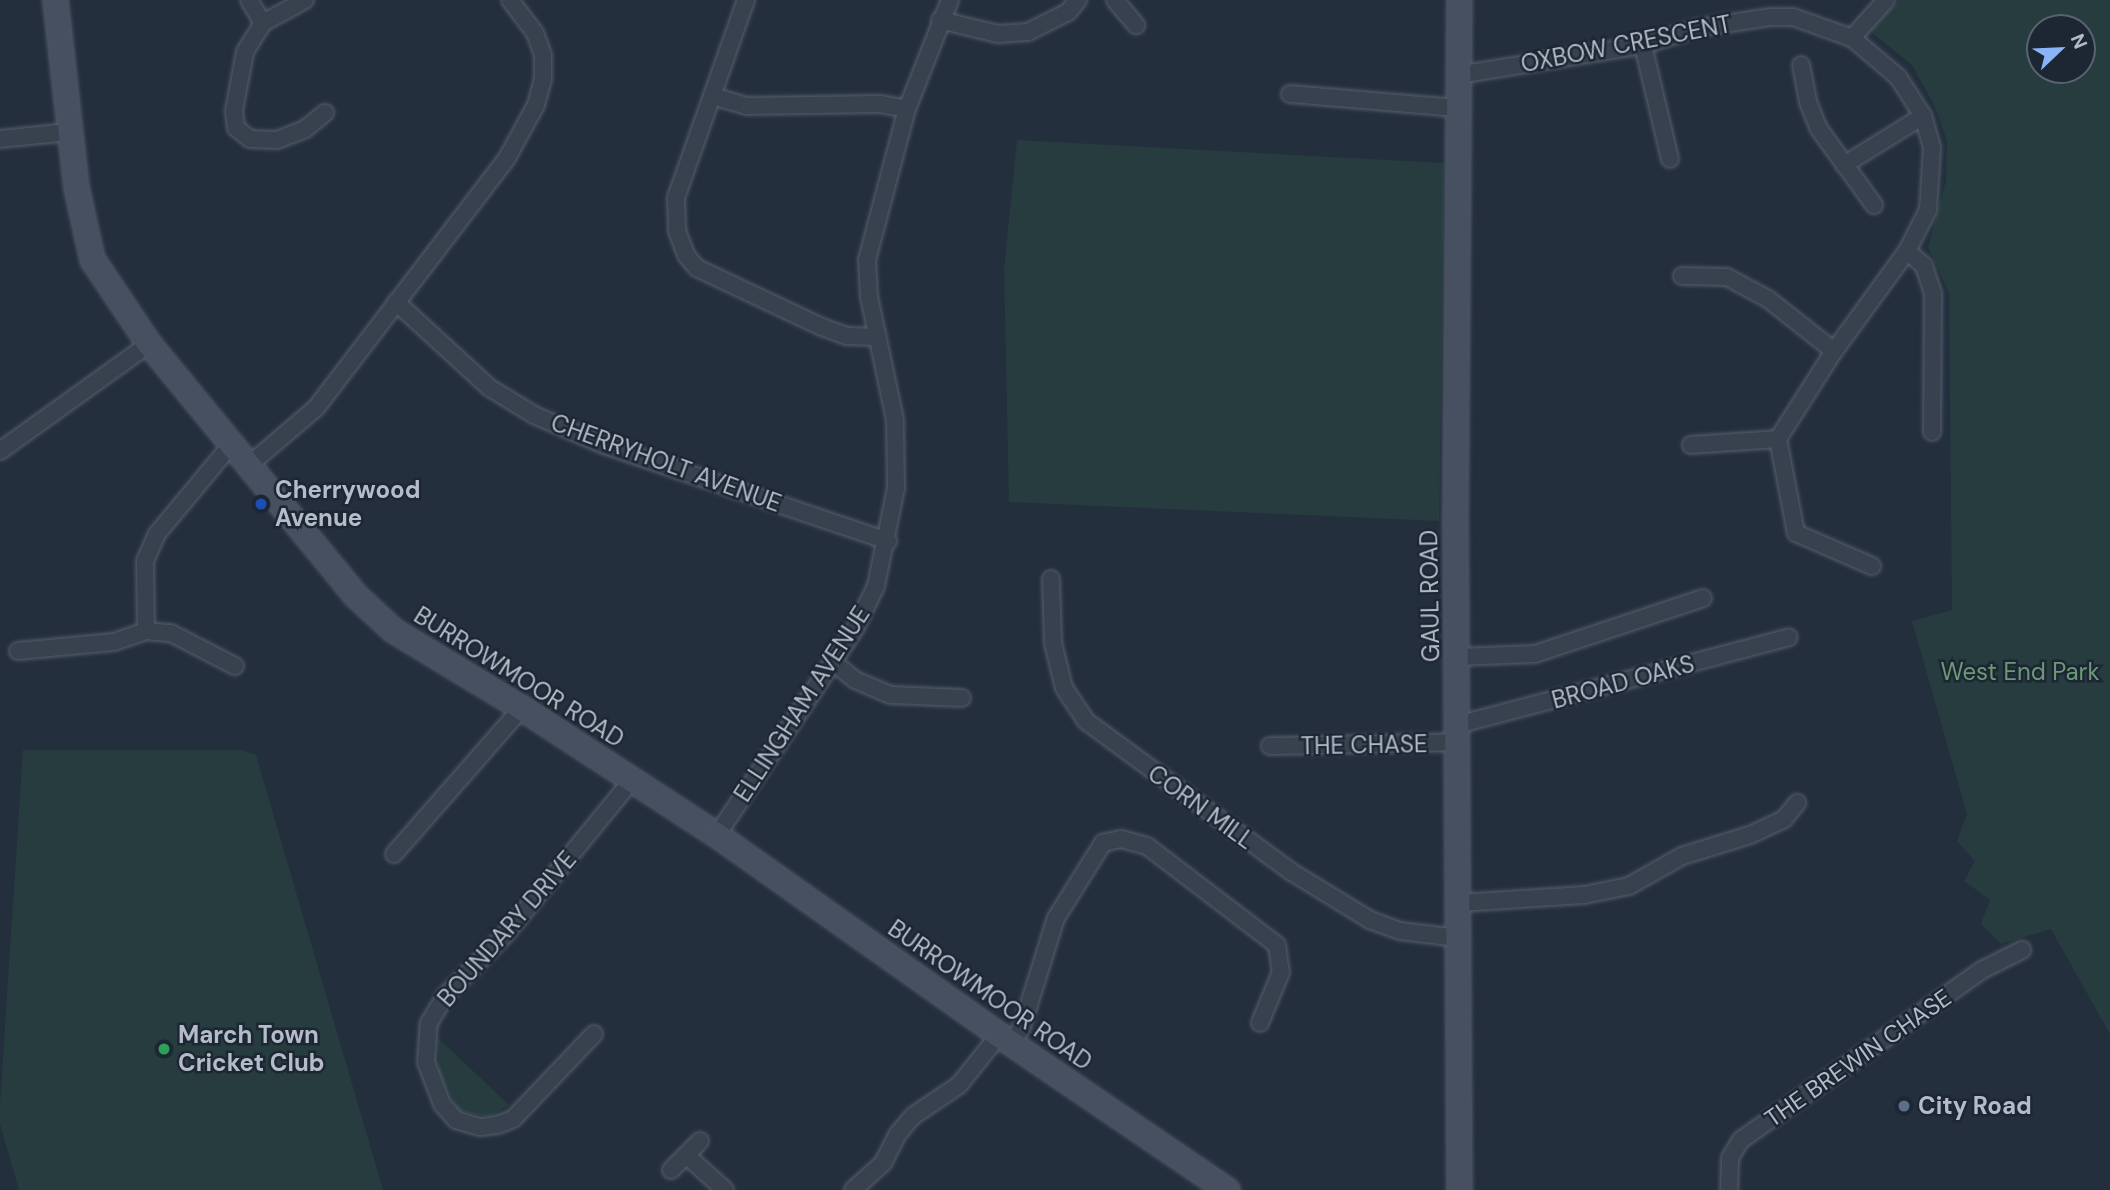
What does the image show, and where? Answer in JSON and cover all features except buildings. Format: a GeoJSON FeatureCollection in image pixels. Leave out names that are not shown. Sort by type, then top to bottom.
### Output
{"type":"FeatureCollection","features":[{"type":"Feature","properties":{"kind":"street","name":"BURROWMOOR ROAD"},"geometry":{"type":"LineString","coordinates":[[55,0],[69,132],[92,259],[149,344],[354,594],[393,630],[522,708],[717,835],[1005,1040],[1227,1190]]}},
{"type":"Feature","properties":{"kind":"street"},"geometry":{"type":"LineString","coordinates":[[249,0],[263,23]]}},
{"type":"Feature","properties":{"kind":"street"},"geometry":{"type":"LineString","coordinates":[[305,0],[263,23],[244,52],[234,111],[236,128],[250,139],[277,140],[305,129],[325,113]]}},
{"type":"Feature","properties":{"kind":"street"},"geometry":{"type":"LineString","coordinates":[[746,0],[676,198],[677,231],[686,255],[697,268],[822,327],[847,336],[878,337]]}},
{"type":"Feature","properties":{"kind":"street","name":"ELLINGHAM AVENUE"},"geometry":{"type":"LineString","coordinates":[[717,835],[833,662],[876,586],[888,541],[896,488],[895,420],[878,337],[867,260],[907,109],[950,0]]}},
{"type":"Feature","properties":{"kind":"street"},"geometry":{"type":"LineString","coordinates":[[940,20],[998,34],[1028,32],[1068,12],[1078,0]]}},
{"type":"Feature","properties":{"kind":"street"},"geometry":{"type":"LineString","coordinates":[[1115,0],[1136,25]]}},
{"type":"Feature","properties":{"kind":"street","name":"GAUL ROAD"},"geometry":{"type":"LineString","coordinates":[[1458,1190],[1459,0]]}},
{"type":"Feature","properties":{"kind":"street"},"geometry":{"type":"LineString","coordinates":[[1771,0],[1771,17]]}},
{"type":"Feature","properties":{"kind":"street"},"geometry":{"type":"LineString","coordinates":[[1852,38],[1886,0]]}},
{"type":"Feature","properties":{"kind":"street"},"geometry":{"type":"LineString","coordinates":[[248,466],[316,408],[506,158],[536,105],[543,55],[527,20],[512,1]]}},
{"type":"Feature","properties":{"kind":"street","name":"OXBOW CRESCENT"},"geometry":{"type":"LineString","coordinates":[[1458,75],[1643,45],[1698,28],[1771,17],[1793,18],[1852,38],[1898,77],[1923,116],[1932,148],[1932,184],[1928,210],[1907,251],[1834,351],[1778,439]]}},
{"type":"Feature","properties":{"kind":"street"},"geometry":{"type":"LineString","coordinates":[[1643,45],[1670,159]]}},
{"type":"Feature","properties":{"kind":"street"},"geometry":{"type":"LineString","coordinates":[[1801,65],[1808,102],[1844,165],[1874,205]]}},
{"type":"Feature","properties":{"kind":"street"},"geometry":{"type":"LineString","coordinates":[[1290,94],[1457,108]]}},
{"type":"Feature","properties":{"kind":"street"},"geometry":{"type":"LineString","coordinates":[[712,96],[746,106],[880,104],[907,109]]}},
{"type":"Feature","properties":{"kind":"street"},"geometry":{"type":"LineString","coordinates":[[1844,165],[1923,116]]}},
{"type":"Feature","properties":{"kind":"street"},"geometry":{"type":"LineString","coordinates":[[0,139],[69,132]]}},
{"type":"Feature","properties":{"kind":"street"},"geometry":{"type":"LineString","coordinates":[[1907,251],[1924,266],[1933,294],[1932,432]]}},
{"type":"Feature","properties":{"kind":"street"},"geometry":{"type":"LineString","coordinates":[[1682,276],[1727,277],[1768,299],[1834,351]]}},
{"type":"Feature","properties":{"kind":"street","name":"CHERRYHOLT AVENUE"},"geometry":{"type":"LineString","coordinates":[[396,302],[490,388],[534,415],[604,445],[888,541]]}},
{"type":"Feature","properties":{"kind":"street"},"geometry":{"type":"LineString","coordinates":[[0,451],[149,344]]}},
{"type":"Feature","properties":{"kind":"street"},"geometry":{"type":"LineString","coordinates":[[1690,445],[1778,439],[1796,533],[1872,566]]}},
{"type":"Feature","properties":{"kind":"street"},"geometry":{"type":"LineString","coordinates":[[146,631],[145,561],[157,534],[231,445]]}},
{"type":"Feature","properties":{"kind":"street","name":"CORN MILL"},"geometry":{"type":"LineString","coordinates":[[1051,579],[1053,642],[1064,688],[1086,721],[1290,871],[1370,920],[1401,931],[1458,938]]}},
{"type":"Feature","properties":{"kind":"street"},"geometry":{"type":"LineString","coordinates":[[1458,657],[1546,652],[1626,621],[1703,598]]}},
{"type":"Feature","properties":{"kind":"street"},"geometry":{"type":"LineString","coordinates":[[18,651],[114,642],[146,631],[171,634],[235,666]]}},
{"type":"Feature","properties":{"kind":"street","name":"BROAD OAKS"},"geometry":{"type":"LineString","coordinates":[[1457,734],[1789,637]]}},
{"type":"Feature","properties":{"kind":"street"},"geometry":{"type":"LineString","coordinates":[[833,662],[855,680],[891,695],[962,698]]}},
{"type":"Feature","properties":{"kind":"street"},"geometry":{"type":"LineString","coordinates":[[394,854],[522,708]]}},
{"type":"Feature","properties":{"kind":"street","name":"THE CHASE"},"geometry":{"type":"LineString","coordinates":[[1270,746],[1457,734]]}},
{"type":"Feature","properties":{"kind":"street","name":"BOUNDARY DRIVE"},"geometry":{"type":"LineString","coordinates":[[594,1034],[513,1119],[480,1128],[456,1120],[442,1104],[426,1062],[429,1023],[445,996],[506,934],[632,779]]}},
{"type":"Feature","properties":{"kind":"street"},"geometry":{"type":"LineString","coordinates":[[1460,903],[1584,895],[1629,886],[1682,856],[1750,835],[1784,819],[1797,803]]}},
{"type":"Feature","properties":{"kind":"street"},"geometry":{"type":"LineString","coordinates":[[853,1190],[883,1163],[897,1135],[914,1116],[959,1085],[1022,1027],[1056,918],[1103,843],[1121,839],[1147,846],[1277,945],[1281,972],[1260,1023]]}},
{"type":"Feature","properties":{"kind":"street","name":"THE BREWIN CHASE"},"geometry":{"type":"LineString","coordinates":[[1729,1190],[1730,1158],[1741,1140],[1982,970],[2022,950]]}},
{"type":"Feature","properties":{"kind":"street"},"geometry":{"type":"LineString","coordinates":[[671,1170],[700,1141]]}},
{"type":"Feature","properties":{"kind":"street"},"geometry":{"type":"LineString","coordinates":[[687,1156],[725,1190]]}},
{"type":"Feature","properties":{"kind":"green space","name":"West End Park"},"geometry":{"type":"Polygon","coordinates":[[[1899,0],[2110,0],[2110,1034],[2051,929],[2001,944],[1981,924],[1990,900],[1964,881],[1975,861],[1957,841],[1967,814],[1912,621],[1952,610],[1949,293],[1928,247],[1946,180],[1947,141],[1934,105],[1912,65],[1869,30],[1899,0]]]}},
{"type":"Feature","properties":{"kind":"green space"},"geometry":{"type":"Polygon","coordinates":[[[1017,140],[1444,163],[1439,521],[1009,502],[1004,269],[1017,140]]]}},
{"type":"Feature","properties":{"kind":"green space"},"geometry":{"type":"Polygon","coordinates":[[[23,750],[241,750],[256,755],[383,1190],[19,1190],[0,1124],[0,1103],[23,750]]]}},
{"type":"Feature","properties":{"kind":"green space"},"geometry":{"type":"Polygon","coordinates":[[[438,1038],[509,1105],[489,1117],[459,1111],[439,1072],[438,1038]]]}},
{"type":"Feature","properties":{"kind":"place","name":"Cherrywood Avenue"},"geometry":{"type":"Point","coordinates":[261,504]}},
{"type":"Feature","properties":{"kind":"place","name":"March Town Cricket Club"},"geometry":{"type":"Point","coordinates":[164,1049]}},
{"type":"Feature","properties":{"kind":"place","name":"City Road"},"geometry":{"type":"Point","coordinates":[1904,1106]}}]}
